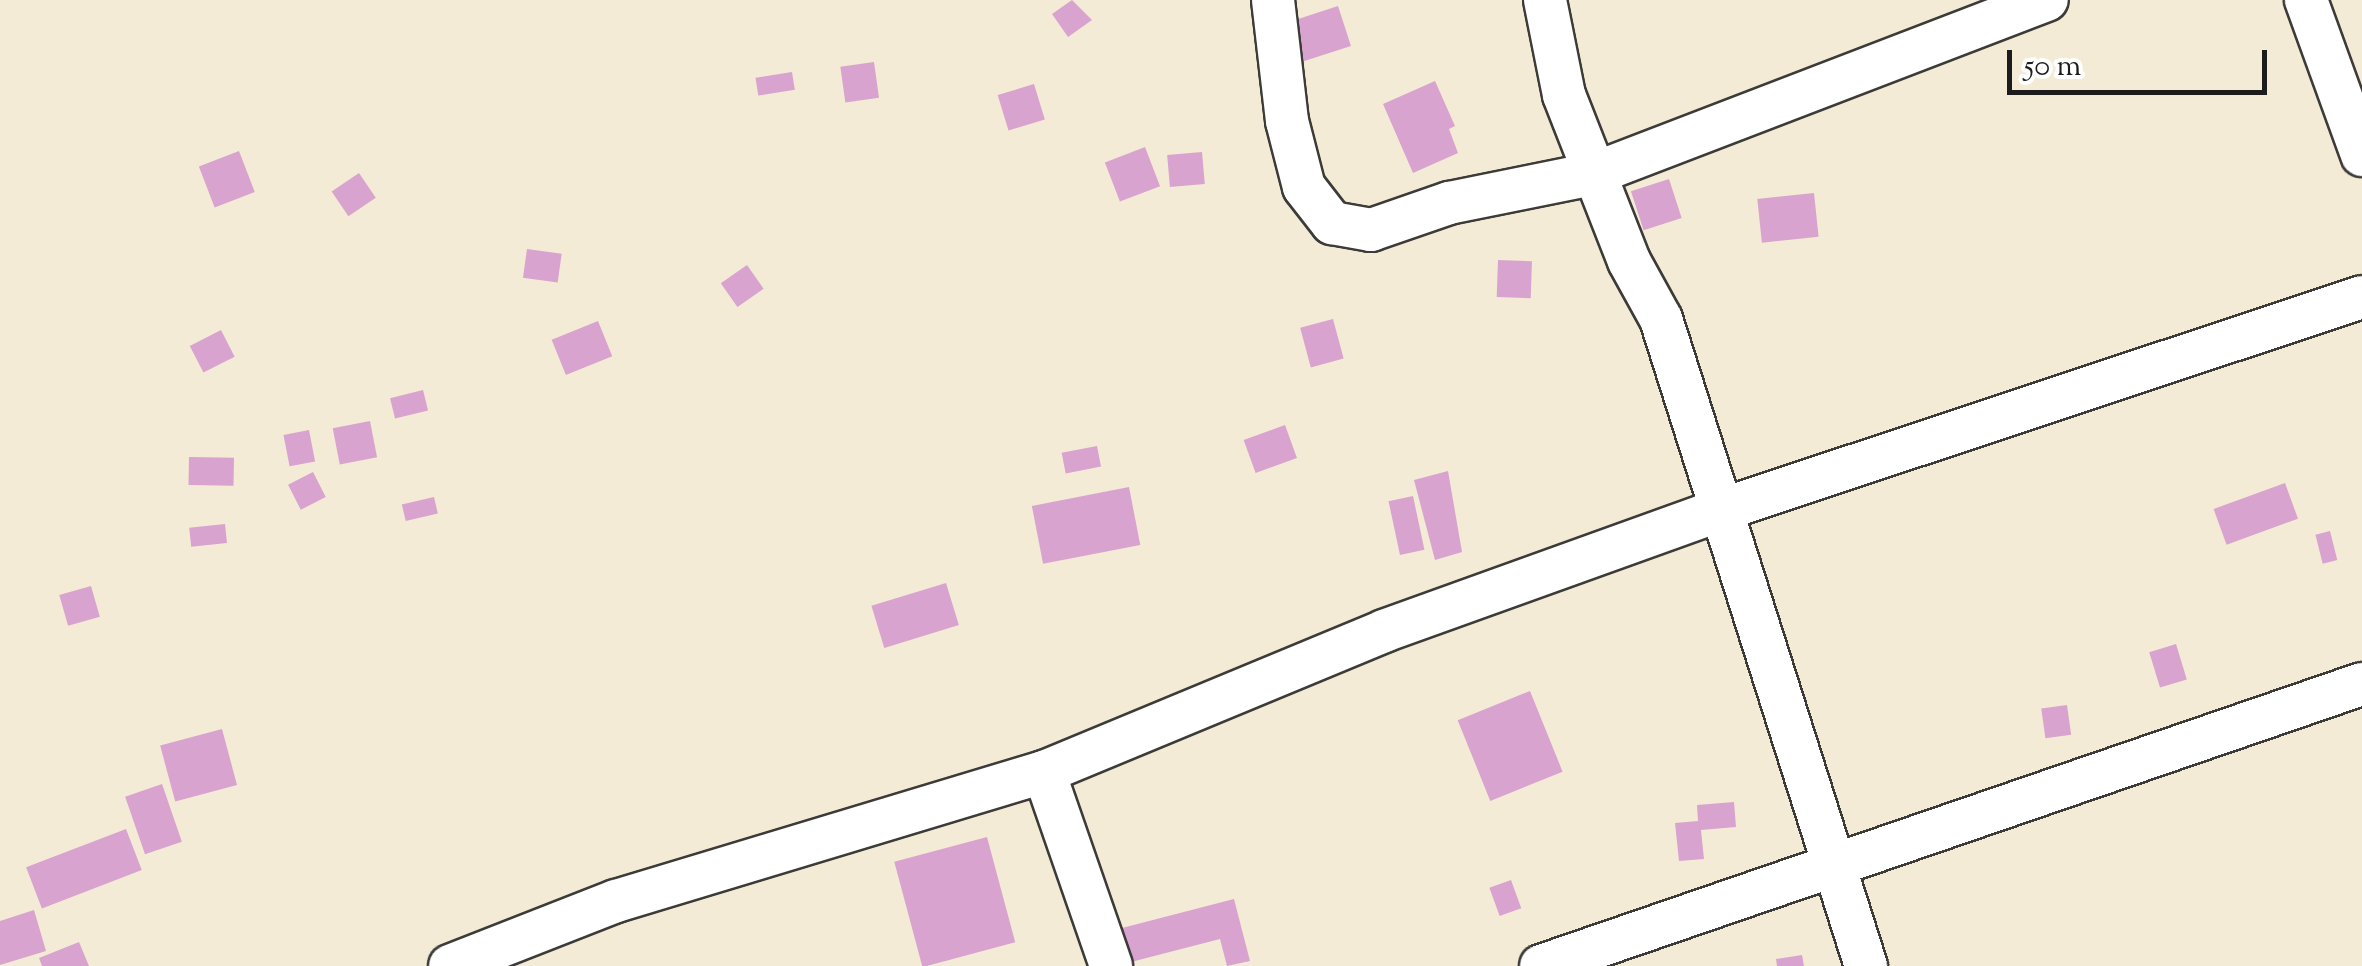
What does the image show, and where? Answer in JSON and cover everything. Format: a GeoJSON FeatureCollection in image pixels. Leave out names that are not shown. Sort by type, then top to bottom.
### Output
{"type":"FeatureCollection","features":[{"type":"Feature","properties":{"kind":"street"},"geometry":{"type":"LineString","coordinates":[[1273,0],[1288,121],[1304,187],[1332,222],[1371,230],[1449,203],[1593,174],[2047,0]]}},
{"type":"Feature","properties":{"kind":"street"},"geometry":{"type":"LineString","coordinates":[[1545,0],[1564,95],[1593,174],[1661,318],[1866,966]]}},
{"type":"Feature","properties":{"kind":"street"},"geometry":{"type":"LineString","coordinates":[[2306,0],[2362,155]]}},
{"type":"Feature","properties":{"kind":"street"},"geometry":{"type":"LineString","coordinates":[[450,966],[616,901],[1044,772],[1384,631],[1721,510],[2362,296]]}},
{"type":"Feature","properties":{"kind":"street"},"geometry":{"type":"LineString","coordinates":[[1542,966],[2362,684]]}},
{"type":"Feature","properties":{"kind":"street"},"geometry":{"type":"LineString","coordinates":[[1044,772],[1111,966]]}},
{"type":"Feature","properties":{"kind":"building"},"geometry":{"type":"Polygon","coordinates":[[[1072,0],[1092,20],[1068,37],[1052,14],[1072,0]]]}},
{"type":"Feature","properties":{"kind":"building"},"geometry":{"type":"Polygon","coordinates":[[[1338,6],[1351,46],[1296,64],[1283,24],[1338,6]]]}},
{"type":"Feature","properties":{"kind":"building"},"geometry":{"type":"Polygon","coordinates":[[[874,62],[879,98],[845,102],[840,67],[874,62]]]}},
{"type":"Feature","properties":{"kind":"building"},"geometry":{"type":"Polygon","coordinates":[[[792,72],[795,90],[758,96],[755,78],[792,72]]]}},
{"type":"Feature","properties":{"kind":"building"},"geometry":{"type":"Polygon","coordinates":[[[1435,81],[1455,126],[1449,129],[1458,153],[1413,173],[1383,104],[1435,81]]]}},
{"type":"Feature","properties":{"kind":"building"},"geometry":{"type":"Polygon","coordinates":[[[1034,84],[1045,119],[1008,130],[998,95],[1034,84]]]}},
{"type":"Feature","properties":{"kind":"building"},"geometry":{"type":"Polygon","coordinates":[[[1145,147],[1160,186],[1120,202],[1105,162],[1145,147]]]}},
{"type":"Feature","properties":{"kind":"building"},"geometry":{"type":"Polygon","coordinates":[[[239,151],[255,192],[215,207],[199,166],[239,151]]]}},
{"type":"Feature","properties":{"kind":"building"},"geometry":{"type":"Polygon","coordinates":[[[1202,152],[1205,184],[1170,187],[1167,155],[1202,152]]]}},
{"type":"Feature","properties":{"kind":"building"},"geometry":{"type":"Polygon","coordinates":[[[359,173],[376,198],[348,216],[332,191],[359,173]]]}},
{"type":"Feature","properties":{"kind":"building"},"geometry":{"type":"Polygon","coordinates":[[[1669,179],[1682,218],[1644,230],[1631,191],[1669,179]]]}},
{"type":"Feature","properties":{"kind":"building"},"geometry":{"type":"Polygon","coordinates":[[[1814,193],[1819,237],[1762,243],[1757,199],[1814,193]]]}},
{"type":"Feature","properties":{"kind":"building"},"geometry":{"type":"Polygon","coordinates":[[[527,249],[562,254],[558,283],[523,278],[527,249]]]}},
{"type":"Feature","properties":{"kind":"building"},"geometry":{"type":"Polygon","coordinates":[[[1498,260],[1532,261],[1531,298],[1497,297],[1498,260]]]}},
{"type":"Feature","properties":{"kind":"building"},"geometry":{"type":"Polygon","coordinates":[[[747,265],[764,289],[737,307],[721,283],[747,265]]]}},
{"type":"Feature","properties":{"kind":"building"},"geometry":{"type":"Polygon","coordinates":[[[1333,319],[1344,359],[1311,367],[1300,328],[1333,319]]]}},
{"type":"Feature","properties":{"kind":"building"},"geometry":{"type":"Polygon","coordinates":[[[598,321],[612,356],[566,375],[552,340],[598,321]]]}},
{"type":"Feature","properties":{"kind":"building"},"geometry":{"type":"Polygon","coordinates":[[[221,330],[235,357],[203,373],[190,346],[221,330]]]}},
{"type":"Feature","properties":{"kind":"building"},"geometry":{"type":"Polygon","coordinates":[[[423,390],[428,410],[395,419],[390,398],[423,390]]]}},
{"type":"Feature","properties":{"kind":"building"},"geometry":{"type":"Polygon","coordinates":[[[370,421],[377,457],[340,465],[333,428],[370,421]]]}},
{"type":"Feature","properties":{"kind":"building"},"geometry":{"type":"Polygon","coordinates":[[[1285,425],[1297,458],[1256,473],[1244,440],[1285,425]]]}},
{"type":"Feature","properties":{"kind":"building"},"geometry":{"type":"Polygon","coordinates":[[[309,430],[315,461],[290,466],[283,435],[309,430]]]}},
{"type":"Feature","properties":{"kind":"building"},"geometry":{"type":"Polygon","coordinates":[[[1097,446],[1101,467],[1066,473],[1062,453],[1097,446]]]}},
{"type":"Feature","properties":{"kind":"building"},"geometry":{"type":"Polygon","coordinates":[[[189,457],[234,458],[234,486],[189,485],[189,457]]]}},
{"type":"Feature","properties":{"kind":"building"},"geometry":{"type":"Polygon","coordinates":[[[1448,471],[1462,552],[1435,560],[1414,480],[1448,471]]]}},
{"type":"Feature","properties":{"kind":"building"},"geometry":{"type":"Polygon","coordinates":[[[313,472],[326,497],[301,510],[288,485],[313,472]]]}},
{"type":"Feature","properties":{"kind":"building"},"geometry":{"type":"Polygon","coordinates":[[[2285,483],[2298,519],[2227,545],[2214,509],[2285,483]]]}},
{"type":"Feature","properties":{"kind":"building"},"geometry":{"type":"Polygon","coordinates":[[[1129,487],[1140,545],[1043,564],[1032,506],[1129,487]]]}},
{"type":"Feature","properties":{"kind":"building"},"geometry":{"type":"Polygon","coordinates":[[[1413,496],[1424,550],[1400,555],[1389,501],[1413,496]]]}},
{"type":"Feature","properties":{"kind":"building"},"geometry":{"type":"Polygon","coordinates":[[[434,497],[438,514],[406,521],[402,504],[434,497]]]}},
{"type":"Feature","properties":{"kind":"building"},"geometry":{"type":"Polygon","coordinates":[[[225,524],[227,543],[191,547],[189,528],[225,524]]]}},
{"type":"Feature","properties":{"kind":"building"},"geometry":{"type":"Polygon","coordinates":[[[2330,531],[2337,560],[2323,564],[2315,535],[2330,531]]]}},
{"type":"Feature","properties":{"kind":"building"},"geometry":{"type":"Polygon","coordinates":[[[946,583],[959,625],[884,648],[871,606],[946,583]]]}},
{"type":"Feature","properties":{"kind":"building"},"geometry":{"type":"Polygon","coordinates":[[[91,586],[100,617],[68,626],[59,595],[91,586]]]}},
{"type":"Feature","properties":{"kind":"building"},"geometry":{"type":"Polygon","coordinates":[[[2176,644],[2187,679],[2160,688],[2149,652],[2176,644]]]}},
{"type":"Feature","properties":{"kind":"building"},"geometry":{"type":"Polygon","coordinates":[[[1530,691],[1563,772],[1490,801],[1458,720],[1530,691]]]}},
{"type":"Feature","properties":{"kind":"building"},"geometry":{"type":"Polygon","coordinates":[[[2067,705],[2071,735],[2045,738],[2041,709],[2067,705]]]}},
{"type":"Feature","properties":{"kind":"building"},"geometry":{"type":"Polygon","coordinates":[[[222,729],[237,785],[175,802],[160,746],[222,729]]]}},
{"type":"Feature","properties":{"kind":"building"},"geometry":{"type":"Polygon","coordinates":[[[162,784],[182,842],[145,854],[125,797],[162,784]]]}},
{"type":"Feature","properties":{"kind":"building"},"geometry":{"type":"Polygon","coordinates":[[[1734,802],[1736,827],[1701,830],[1704,859],[1679,861],[1675,823],[1698,821],[1697,805],[1734,802]]]}},
{"type":"Feature","properties":{"kind":"building"},"geometry":{"type":"Polygon","coordinates":[[[126,829],[142,870],[42,908],[26,867],[126,829]]]}},
{"type":"Feature","properties":{"kind":"building"},"geometry":{"type":"Polygon","coordinates":[[[987,837],[1015,942],[922,966],[894,862],[987,837]]]}},
{"type":"Feature","properties":{"kind":"building"},"geometry":{"type":"Polygon","coordinates":[[[1511,880],[1521,908],[1500,916],[1489,888],[1511,880]]]}},
{"type":"Feature","properties":{"kind":"building"},"geometry":{"type":"Polygon","coordinates":[[[1234,899],[1250,961],[1227,966],[1220,939],[1131,962],[1122,928],[1234,899]]]}},
{"type":"Feature","properties":{"kind":"building"},"geometry":{"type":"Polygon","coordinates":[[[34,910],[46,951],[0,965],[0,921],[34,910]]]}},
{"type":"Feature","properties":{"kind":"building"},"geometry":{"type":"Polygon","coordinates":[[[79,942],[89,966],[42,966],[39,958],[79,942]]]}},
{"type":"Feature","properties":{"kind":"building"},"geometry":{"type":"Polygon","coordinates":[[[1802,955],[1804,966],[1777,966],[1776,959],[1802,955]]]}}]}
